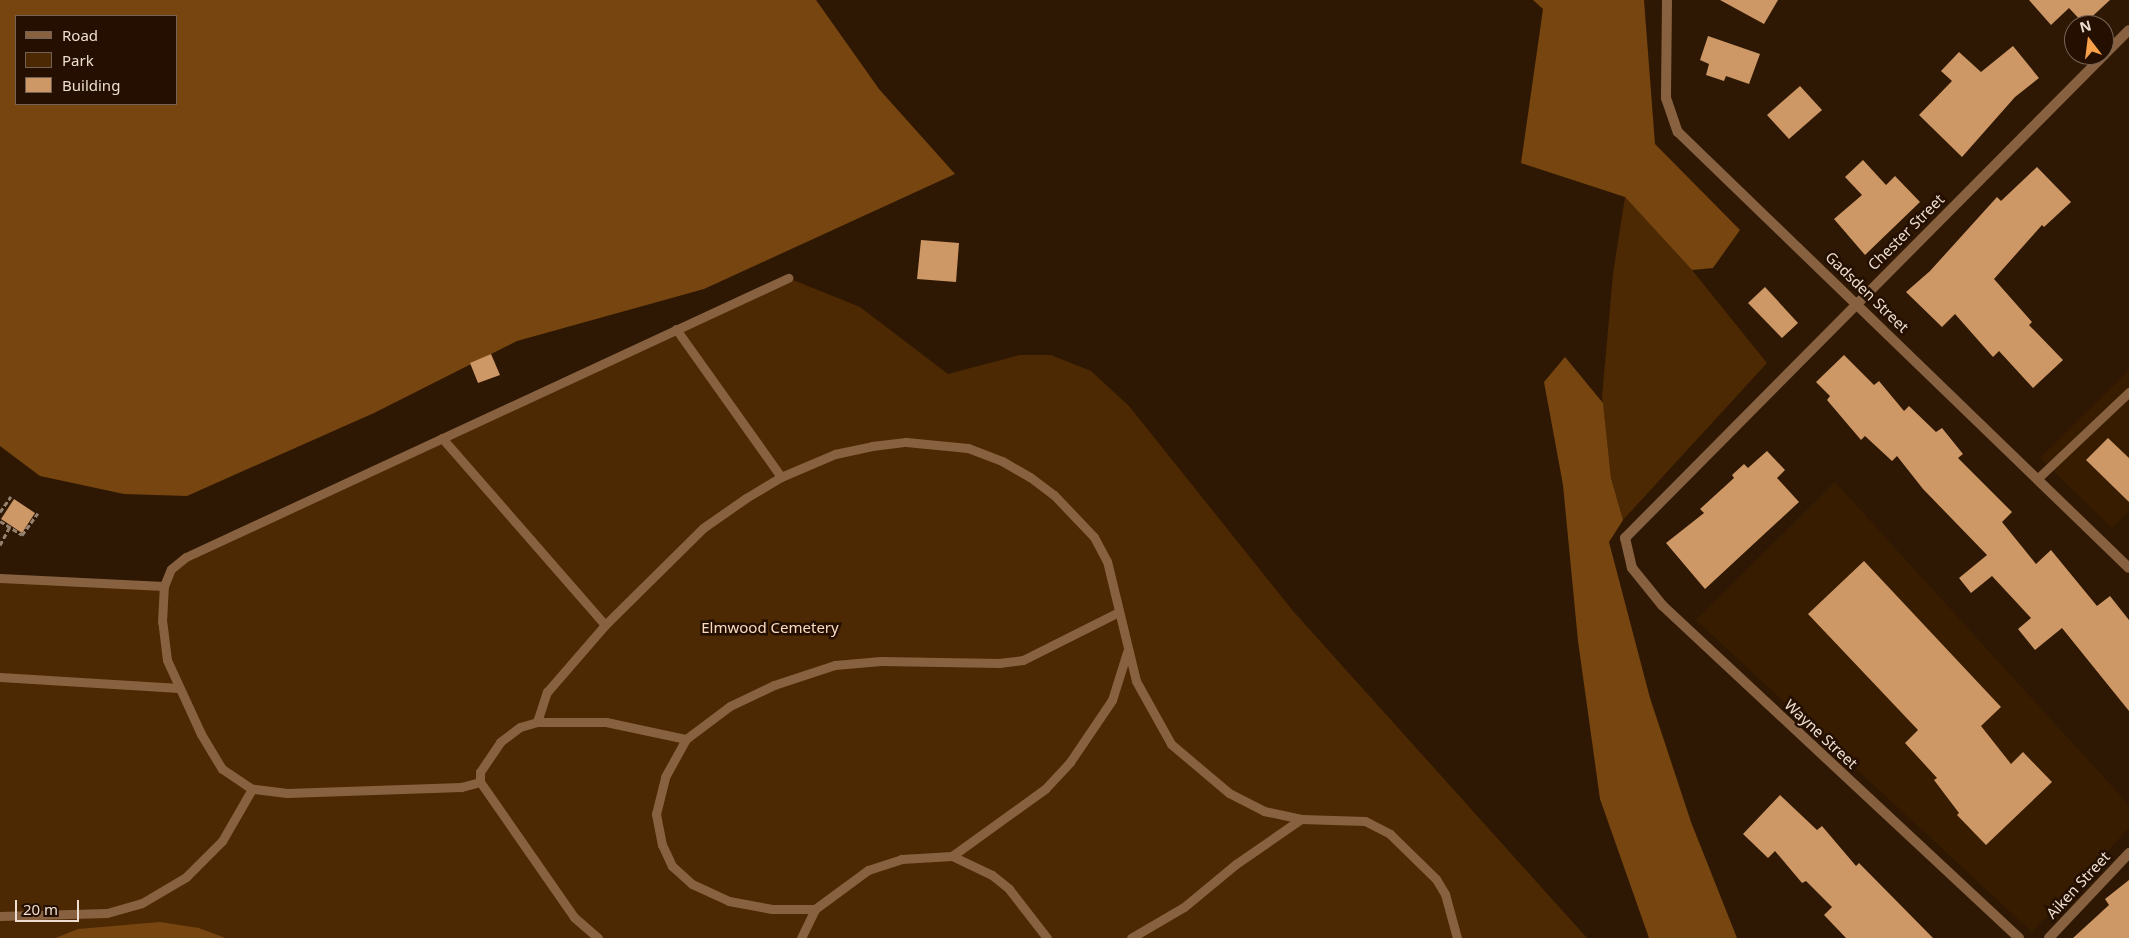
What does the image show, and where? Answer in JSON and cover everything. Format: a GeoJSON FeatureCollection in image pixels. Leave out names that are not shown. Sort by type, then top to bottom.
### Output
{"type":"FeatureCollection","features":[{"type":"Feature","properties":{"kind":"street","name":"Gadsden Street"},"geometry":{"type":"LineString","coordinates":[[1667,0],[1666,98],[1678,132],[2129,568]]}},
{"type":"Feature","properties":{"kind":"street","name":"Chester Street"},"geometry":{"type":"LineString","coordinates":[[2114,45],[2129,30]]}},
{"type":"Feature","properties":{"kind":"street","name":"Chester Street"},"geometry":{"type":"LineString","coordinates":[[1625,538],[2094,65]]}},
{"type":"Feature","properties":{"kind":"street","name":"Wayne Street"},"geometry":{"type":"LineString","coordinates":[[1625,538],[1632,568],[1662,605],[2019,938]]}},
{"type":"Feature","properties":{"kind":"street","name":"Aiken Street"},"geometry":{"type":"LineString","coordinates":[[2049,938],[2129,853]]}},
{"type":"Feature","properties":{"kind":"lane"},"geometry":{"type":"LineString","coordinates":[[480,782],[462,787],[287,793],[252,789],[222,769],[179,688],[167,660],[162,622],[164,586],[171,569],[186,557],[788,278]]}},
{"type":"Feature","properties":{"kind":"lane"},"geometry":{"type":"LineString","coordinates":[[676,329],[781,477]]}},
{"type":"Feature","properties":{"kind":"lane"},"geometry":{"type":"LineString","coordinates":[[2038,479],[2129,392]]}},
{"type":"Feature","properties":{"kind":"lane"},"geometry":{"type":"LineString","coordinates":[[442,438],[604,624]]}},
{"type":"Feature","properties":{"kind":"lane"},"geometry":{"type":"LineString","coordinates":[[537,722],[547,692],[604,624],[703,528],[781,477],[835,454],[906,442],[968,448],[1002,461],[1054,496],[1094,538],[1107,561],[1127,652],[1136,681],[1154,717],[1172,744],[1190,762],[1229,793],[1264,811],[1301,818],[1365,821],[1390,834],[1436,879],[1445,894],[1457,938]]}},
{"type":"Feature","properties":{"kind":"lane"},"geometry":{"type":"LineString","coordinates":[[0,578],[164,586]]}},
{"type":"Feature","properties":{"kind":"lane"},"geometry":{"type":"LineString","coordinates":[[815,909],[772,909],[729,901],[692,884],[672,866],[662,845],[656,814],[665,777],[686,738],[730,706],[774,685],[835,665],[881,661],[999,663],[1023,660],[1119,612]]}},
{"type":"Feature","properties":{"kind":"lane"},"geometry":{"type":"LineString","coordinates":[[952,856],[1045,789],[1070,762],[1112,700],[1127,652]]}},
{"type":"Feature","properties":{"kind":"lane"},"geometry":{"type":"LineString","coordinates":[[0,678],[179,688]]}},
{"type":"Feature","properties":{"kind":"lane"},"geometry":{"type":"LineString","coordinates":[[598,938],[574,917],[480,782],[480,772],[485,761],[500,742],[520,727],[537,722],[606,722],[686,738]]}},
{"type":"Feature","properties":{"kind":"lane"},"geometry":{"type":"LineString","coordinates":[[0,916],[107,912],[142,903],[186,877],[222,841],[252,789]]}},
{"type":"Feature","properties":{"kind":"lane"},"geometry":{"type":"LineString","coordinates":[[1131,938],[1184,907],[1236,864],[1301,818]]}},
{"type":"Feature","properties":{"kind":"lane"},"geometry":{"type":"LineString","coordinates":[[801,938],[815,909],[832,894],[884,862],[952,856],[992,875],[1009,889],[1047,938]]}},
{"type":"Feature","properties":{"kind":"path"},"geometry":{"type":"LineString","coordinates":[[0,512],[11,496]]}},
{"type":"Feature","properties":{"kind":"path"},"geometry":{"type":"LineString","coordinates":[[0,520],[22,536],[38,513]]}},
{"type":"Feature","properties":{"kind":"path"},"geometry":{"type":"LineString","coordinates":[[0,545],[10,526]]}},
{"type":"Feature","properties":{"kind":"shaded area"},"geometry":{"type":"Polygon","coordinates":[[[0,0],[816,0],[879,89],[955,174],[704,289],[517,341],[374,413],[187,496],[124,494],[40,476],[0,446],[0,0]]]}},
{"type":"Feature","properties":{"kind":"shaded area"},"geometry":{"type":"Polygon","coordinates":[[[1533,0],[1644,0],[1655,144],[1740,230],[1713,268],[1692,270],[1625,197],[1521,163],[1543,9],[1533,0]]]}},
{"type":"Feature","properties":{"kind":"shaded area"},"geometry":{"type":"Polygon","coordinates":[[[1565,357],[1603,403],[1611,478],[1623,520],[1609,542],[1650,698],[1691,822],[1737,938],[1649,938],[1600,799],[1578,641],[1563,485],[1544,382],[1565,357]]]}},
{"type":"Feature","properties":{"kind":"shaded area"},"geometry":{"type":"Polygon","coordinates":[[[2129,370],[2129,511],[2112,528],[2040,458],[2129,370]]]}},
{"type":"Feature","properties":{"kind":"shaded area"},"geometry":{"type":"Polygon","coordinates":[[[1835,482],[2129,805],[2129,828],[2032,932],[1696,620],[1835,482]]]}},
{"type":"Feature","properties":{"kind":"shaded area"},"geometry":{"type":"Polygon","coordinates":[[[160,922],[199,928],[226,938],[55,938],[78,929],[160,922]]]}},
{"type":"Feature","properties":{"kind":"green space"},"geometry":{"type":"Polygon","coordinates":[[[1625,197],[1692,270],[1767,363],[1623,520],[1611,478],[1602,397],[1613,274],[1625,197]]]}},
{"type":"Feature","properties":{"kind":"green space","name":"Elmwood Cemetery"},"geometry":{"type":"Polygon","coordinates":[[[788,278],[860,307],[948,374],[1020,355],[1051,355],[1091,371],[1129,406],[1293,611],[1587,938],[226,938],[199,928],[78,929],[55,938],[0,938],[0,578],[164,586],[171,569],[788,278]]]}},
{"type":"Feature","properties":{"kind":"building"},"geometry":{"type":"Polygon","coordinates":[[[1720,0],[1778,0],[1764,24],[1720,0]]]}},
{"type":"Feature","properties":{"kind":"building"},"geometry":{"type":"Polygon","coordinates":[[[2029,0],[2110,0],[2094,15],[2076,15],[2069,8],[2051,25],[2029,0]]]}},
{"type":"Feature","properties":{"kind":"building"},"geometry":{"type":"Polygon","coordinates":[[[1708,36],[1760,54],[1749,84],[1726,76],[1724,81],[1706,75],[1709,64],[1700,60],[1708,36]]]}},
{"type":"Feature","properties":{"kind":"building"},"geometry":{"type":"Polygon","coordinates":[[[2013,46],[2039,78],[2015,97],[1962,157],[1919,115],[1952,81],[1941,71],[1959,52],[1981,72],[2013,46]]]}},
{"type":"Feature","properties":{"kind":"building"},"geometry":{"type":"Polygon","coordinates":[[[1800,86],[1822,110],[1789,139],[1767,115],[1800,86]]]}},
{"type":"Feature","properties":{"kind":"building"},"geometry":{"type":"Polygon","coordinates":[[[1863,160],[1886,185],[1895,176],[1920,202],[1865,255],[1834,219],[1862,195],[1845,177],[1863,160]]]}},
{"type":"Feature","properties":{"kind":"building"},"geometry":{"type":"Polygon","coordinates":[[[2037,167],[2071,202],[2044,227],[2042,225],[1994,279],[2032,322],[2029,325],[2063,360],[2033,388],[1999,351],[1993,357],[1955,314],[1942,327],[1906,292],[1930,271],[1997,197],[2001,201],[2037,167]]]}},
{"type":"Feature","properties":{"kind":"building"},"geometry":{"type":"Polygon","coordinates":[[[921,240],[959,243],[956,282],[917,279],[921,240]]]}},
{"type":"Feature","properties":{"kind":"building"},"geometry":{"type":"Polygon","coordinates":[[[1765,287],[1798,323],[1782,338],[1748,303],[1765,287]]]}},
{"type":"Feature","properties":{"kind":"building"},"geometry":{"type":"Polygon","coordinates":[[[491,354],[500,375],[478,383],[470,363],[491,354]]]}},
{"type":"Feature","properties":{"kind":"building"},"geometry":{"type":"Polygon","coordinates":[[[1844,355],[1874,385],[1879,381],[1904,411],[1909,406],[1936,432],[1942,428],[1963,454],[1958,458],[2012,512],[2002,522],[2036,564],[2051,550],[2097,606],[2110,596],[2129,620],[2129,711],[2062,628],[2035,650],[2018,629],[2031,618],[1992,576],[1971,593],[1959,578],[1987,555],[1923,489],[1897,456],[1892,461],[1865,436],[1861,440],[1827,400],[1830,396],[1816,382],[1844,355]]]}},
{"type":"Feature","properties":{"kind":"building"},"geometry":{"type":"Polygon","coordinates":[[[2108,438],[2129,458],[2129,502],[2086,460],[2108,438]]]}},
{"type":"Feature","properties":{"kind":"building"},"geometry":{"type":"Polygon","coordinates":[[[1767,451],[1785,470],[1777,478],[1799,502],[1705,589],[1666,543],[1704,513],[1700,509],[1734,478],[1732,475],[1744,464],[1748,468],[1767,451]]]}},
{"type":"Feature","properties":{"kind":"building"},"geometry":{"type":"Polygon","coordinates":[[[14,499],[35,513],[22,533],[1,519],[14,499]]]}},
{"type":"Feature","properties":{"kind":"building"},"geometry":{"type":"Polygon","coordinates":[[[1864,561],[2001,707],[1981,726],[2011,764],[2023,752],[2052,782],[1986,845],[1957,815],[1959,813],[1934,780],[1937,778],[1905,743],[1918,730],[1808,614],[1864,561]]]}},
{"type":"Feature","properties":{"kind":"building"},"geometry":{"type":"Polygon","coordinates":[[[1780,795],[1817,830],[1822,826],[1856,866],[1859,863],[1933,938],[1846,938],[1824,915],[1832,907],[1806,881],[1802,883],[1775,851],[1768,858],[1743,834],[1780,795]]]}},
{"type":"Feature","properties":{"kind":"building"},"geometry":{"type":"Polygon","coordinates":[[[2129,880],[2129,938],[2073,938],[2109,905],[2105,899],[2129,880]]]}}]}
